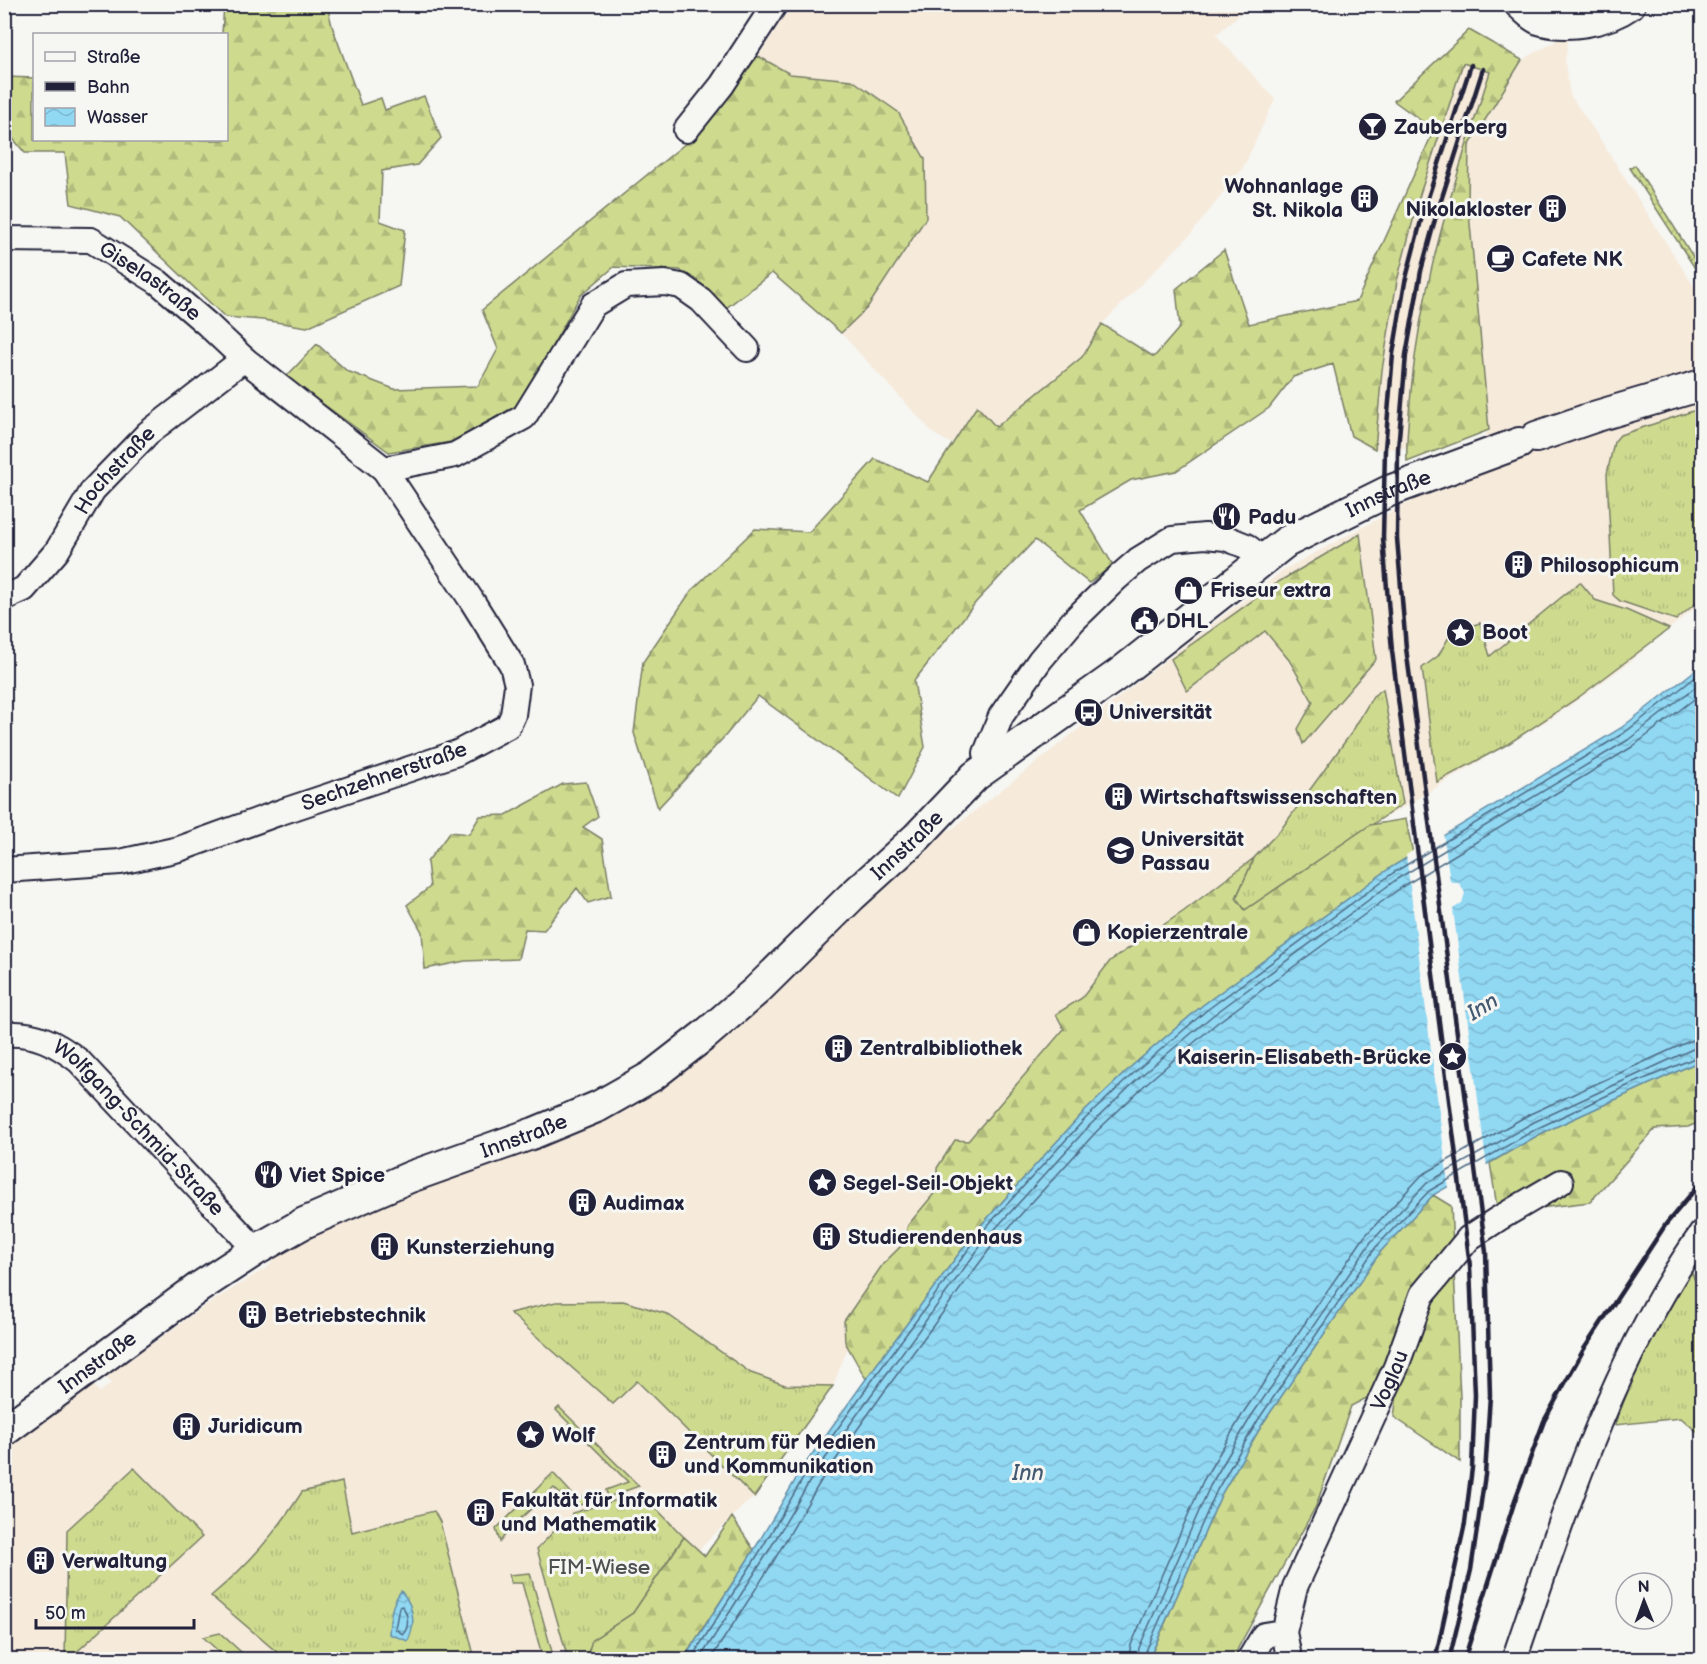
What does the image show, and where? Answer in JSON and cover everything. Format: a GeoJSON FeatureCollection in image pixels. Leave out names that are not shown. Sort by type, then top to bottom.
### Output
{"type":"FeatureCollection","features":[{"type":"Feature","properties":{"kind":"street"},"geometry":{"type":"LineString","coordinates":[[686,130],[722,86],[775,4]]}},
{"type":"Feature","properties":{"kind":"street"},"geometry":{"type":"LineString","coordinates":[[1520,4],[1538,18],[1571,23],[1616,14],[1630,4]]}},
{"type":"Feature","properties":{"kind":"street","name":"Giselastraße"},"geometry":{"type":"LineString","coordinates":[[4,239],[91,240],[158,282],[244,359]]}},
{"type":"Feature","properties":{"kind":"street"},"geometry":{"type":"LineString","coordinates":[[384,469],[455,455],[524,417],[593,306],[626,285],[665,283],[681,286],[700,300],[747,350]]}},
{"type":"Feature","properties":{"kind":"street","name":"Sechzehnerstraße"},"geometry":{"type":"LineString","coordinates":[[4,870],[120,862],[179,849],[457,753],[508,726],[513,715],[517,685],[512,665],[384,469],[244,359]]}},
{"type":"Feature","properties":{"kind":"street","name":"Hochstraße"},"geometry":{"type":"LineString","coordinates":[[4,598],[24,589],[57,551],[93,490],[148,433],[244,359]]}},
{"type":"Feature","properties":{"kind":"street","name":"Innstraße"},"geometry":{"type":"LineString","coordinates":[[4,1431],[198,1287],[304,1223],[365,1194],[534,1133],[598,1106],[652,1076],[757,990],[851,897],[917,837],[975,776],[1120,673],[1286,542],[1389,491],[1597,416],[1702,384]]}},
{"type":"Feature","properties":{"kind":"street"},"geometry":{"type":"LineString","coordinates":[[988,766],[986,753],[1001,716],[1040,660],[1073,621],[1138,560],[1172,539],[1205,536],[1226,538],[1246,546],[1264,559]]}},
{"type":"Feature","properties":{"kind":"street","name":"Wolfgang-Schmid-Straße"},"geometry":{"type":"LineString","coordinates":[[4,1034],[22,1034],[43,1038],[62,1048],[79,1061],[256,1250]]}},
{"type":"Feature","properties":{"kind":"street","name":"Voglau"},"geometry":{"type":"LineString","coordinates":[[1287,1659],[1284,1632],[1295,1587],[1396,1367],[1422,1295],[1469,1238],[1561,1182]]}},
{"type":"Feature","properties":{"kind":"street"},"geometry":{"type":"LineString","coordinates":[[1514,1659],[1586,1456],[1616,1388],[1647,1323],[1702,1233]]}},
{"type":"Feature","properties":{"kind":"street"},"geometry":{"type":"LineString","coordinates":[[1249,1659],[1264,1635],[1284,1632]]}},
{"type":"Feature","properties":{"kind":"shaded area"},"geometry":{"type":"Polygon","coordinates":[[[792,5],[1250,5],[1216,35],[1275,99],[1243,168],[1191,234],[1102,324],[1082,357],[996,427],[976,407],[952,444],[934,434],[841,333],[867,308],[852,80],[790,74],[758,56],[792,5]]]}},
{"type":"Feature","properties":{"kind":"shaded area","name":"Universität Passau"},"geometry":{"type":"Polygon","coordinates":[[[1569,34],[1565,62],[1570,95],[1702,299],[1702,602],[1623,667],[1558,714],[1360,833],[966,1202],[846,1352],[833,1386],[755,1497],[698,1551],[627,1659],[5,1659],[4,1452],[93,1385],[100,1392],[111,1383],[106,1376],[205,1306],[268,1267],[304,1223],[598,1106],[917,837],[952,829],[1285,569],[1419,497],[1450,486],[1489,430],[1468,202],[1469,146],[1522,60],[1569,34]]]}},
{"type":"Feature","properties":{"kind":"shaded area"},"geometry":{"type":"Polygon","coordinates":[[[1463,63],[1491,72],[1449,198],[1427,281],[1412,370],[1406,448],[1375,449],[1382,370],[1397,281],[1420,194],[1463,63]]]}},
{"type":"Feature","properties":{"kind":"green space"},"geometry":{"type":"Polygon","coordinates":[[[224,5],[327,5],[332,26],[361,105],[381,98],[385,110],[424,96],[441,138],[417,165],[382,171],[380,221],[405,230],[399,286],[307,327],[225,317],[120,217],[71,204],[65,153],[25,153],[5,129],[5,77],[33,78],[33,141],[228,141],[228,33],[222,33],[224,5]]]}},
{"type":"Feature","properties":{"kind":"green space"},"geometry":{"type":"Polygon","coordinates":[[[1469,30],[1522,60],[1469,146],[1468,202],[1489,430],[1407,462],[1408,425],[1421,318],[1451,194],[1490,72],[1463,63],[1420,194],[1397,281],[1382,370],[1375,449],[1351,436],[1333,364],[1293,377],[1269,408],[1176,471],[1131,480],[1080,510],[1113,565],[1089,583],[1035,540],[976,602],[914,681],[925,747],[898,799],[758,696],[726,735],[658,808],[634,733],[643,662],[691,591],[755,529],[809,532],[875,459],[928,482],[977,406],[996,427],[1082,357],[1102,324],[1154,357],[1180,327],[1176,289],[1224,250],[1249,324],[1357,301],[1434,130],[1394,101],[1469,30]]]}},
{"type":"Feature","properties":{"kind":"green space"},"geometry":{"type":"Polygon","coordinates":[[[758,56],[790,74],[852,80],[898,112],[925,159],[926,218],[867,308],[841,333],[772,273],[722,311],[680,270],[614,267],[580,296],[520,404],[451,442],[389,452],[286,377],[317,344],[347,371],[394,389],[478,386],[498,349],[482,310],[692,138],[758,56]]]}},
{"type":"Feature","properties":{"kind":"green space"},"geometry":{"type":"Polygon","coordinates":[[[1635,165],[1702,271],[1702,279],[1630,168],[1635,165]]]}},
{"type":"Feature","properties":{"kind":"green space"},"geometry":{"type":"Polygon","coordinates":[[[1702,408],[1702,598],[1676,620],[1620,601],[1613,595],[1607,474],[1614,442],[1620,435],[1702,408]]]}},
{"type":"Feature","properties":{"kind":"green space"},"geometry":{"type":"Polygon","coordinates":[[[1360,534],[1376,659],[1303,744],[1298,729],[1313,702],[1289,660],[1265,631],[1187,691],[1171,659],[1280,581],[1360,534]]]}},
{"type":"Feature","properties":{"kind":"green space"},"geometry":{"type":"Polygon","coordinates":[[[1580,582],[1595,600],[1626,610],[1669,629],[1579,697],[1508,744],[1437,782],[1422,668],[1438,656],[1452,632],[1480,623],[1490,656],[1580,582]]]}},
{"type":"Feature","properties":{"kind":"green space"},"geometry":{"type":"Polygon","coordinates":[[[1383,689],[1403,804],[1245,910],[1236,898],[1254,858],[1282,828],[1352,732],[1373,696],[1383,689]]]}},
{"type":"Feature","properties":{"kind":"green space"},"geometry":{"type":"Polygon","coordinates":[[[586,782],[598,816],[583,827],[602,839],[611,896],[588,903],[577,888],[544,930],[525,929],[518,959],[465,961],[425,969],[422,932],[407,905],[430,887],[427,862],[450,832],[469,834],[480,816],[506,815],[563,784],[586,782]]]}},
{"type":"Feature","properties":{"kind":"green space"},"geometry":{"type":"Polygon","coordinates":[[[1406,819],[1413,854],[1390,868],[1203,1005],[1133,1065],[1081,1115],[975,1232],[866,1379],[845,1342],[844,1321],[883,1264],[902,1245],[908,1225],[937,1190],[937,1168],[955,1140],[968,1141],[1064,1029],[1056,1014],[1082,998],[1110,961],[1184,911],[1254,858],[1236,898],[1245,910],[1370,825],[1406,819]]]}},
{"type":"Feature","properties":{"kind":"green space"},"geometry":{"type":"Polygon","coordinates":[[[1702,1060],[1702,1121],[1688,1127],[1655,1129],[1590,1202],[1498,1213],[1490,1163],[1540,1134],[1702,1060]]]}},
{"type":"Feature","properties":{"kind":"green space"},"geometry":{"type":"Polygon","coordinates":[[[1433,1195],[1451,1206],[1460,1398],[1460,1462],[1394,1417],[1399,1381],[1351,1406],[1316,1506],[1234,1659],[1149,1660],[1222,1493],[1263,1423],[1381,1251],[1433,1195]]]}},
{"type":"Feature","properties":{"kind":"green space"},"geometry":{"type":"Polygon","coordinates":[[[1690,1268],[1702,1298],[1702,1436],[1681,1418],[1615,1425],[1639,1361],[1690,1268]]]}},
{"type":"Feature","properties":{"kind":"green space"},"geometry":{"type":"Polygon","coordinates":[[[623,1301],[667,1314],[751,1373],[785,1385],[833,1386],[754,1497],[637,1381],[613,1404],[510,1313],[556,1302],[623,1301]]]}},
{"type":"Feature","properties":{"kind":"green space"},"geometry":{"type":"Polygon","coordinates":[[[559,1407],[639,1486],[608,1497],[606,1490],[628,1482],[556,1410],[559,1407]]]}},
{"type":"Feature","properties":{"kind":"green space"},"geometry":{"type":"Polygon","coordinates":[[[134,1468],[202,1537],[69,1659],[65,1659],[67,1530],[134,1468]]]}},
{"type":"Feature","properties":{"kind":"green space"},"geometry":{"type":"Polygon","coordinates":[[[553,1473],[577,1499],[601,1492],[603,1498],[573,1507],[554,1488],[508,1530],[500,1542],[496,1529],[553,1473]]]}},
{"type":"Feature","properties":{"kind":"green space"},"geometry":{"type":"Polygon","coordinates":[[[342,1482],[352,1532],[434,1511],[440,1522],[475,1659],[352,1659],[340,1650],[332,1659],[285,1659],[211,1596],[261,1548],[302,1492],[342,1482]]]}},
{"type":"Feature","properties":{"kind":"green space","name":"FIM-Wiese"},"geometry":{"type":"Polygon","coordinates":[[[641,1493],[684,1537],[633,1613],[593,1640],[586,1659],[568,1659],[537,1549],[556,1529],[570,1521],[572,1513],[641,1493]]]}},
{"type":"Feature","properties":{"kind":"green space"},"geometry":{"type":"Polygon","coordinates":[[[732,1517],[754,1550],[683,1659],[586,1660],[592,1640],[633,1613],[684,1537],[705,1556],[732,1517]]]}},
{"type":"Feature","properties":{"kind":"green space"},"geometry":{"type":"Polygon","coordinates":[[[530,1573],[554,1659],[543,1659],[522,1583],[511,1583],[509,1575],[530,1573]]]}},
{"type":"Feature","properties":{"kind":"green space"},"geometry":{"type":"Polygon","coordinates":[[[220,1633],[249,1659],[227,1659],[203,1637],[220,1633]]]}},
{"type":"Feature","properties":{"kind":"water","name":"Inn"},"geometry":{"type":"Polygon","coordinates":[[[1702,665],[1702,1060],[1540,1134],[1433,1195],[1381,1251],[1263,1423],[1222,1493],[1149,1659],[683,1660],[754,1550],[803,1467],[866,1379],[975,1232],[1081,1115],[1133,1065],[1203,1005],[1390,868],[1621,728],[1702,665]]]}},
{"type":"Feature","properties":{"kind":"water"},"geometry":{"type":"Polygon","coordinates":[[[401,1591],[409,1603],[413,1621],[408,1641],[389,1634],[392,1611],[401,1591]]]}},
{"type":"Feature","properties":{"kind":"pier"},"geometry":{"type":"Polygon","coordinates":[[[1443,832],[1450,881],[1460,884],[1465,893],[1462,903],[1453,909],[1487,1168],[1449,1190],[1406,855],[1443,832]]]}},
{"type":"Feature","properties":{"kind":"railway"},"geometry":{"type":"LineString","coordinates":[[1435,1660],[1465,1523],[1472,1468],[1475,1395],[1470,1266],[1392,651],[1383,538],[1385,449],[1393,354],[1405,282],[1423,213],[1471,65]]}},
{"type":"Feature","properties":{"kind":"railway"},"geometry":{"type":"LineString","coordinates":[[1449,1660],[1471,1570],[1485,1475],[1490,1395],[1486,1252],[1406,648],[1397,538],[1398,449],[1406,355],[1421,271],[1483,69]]}},
{"type":"Feature","properties":{"kind":"railway"},"geometry":{"type":"LineString","coordinates":[[1464,1660],[1515,1500],[1544,1421],[1584,1349],[1666,1224],[1702,1181]]}},
{"type":"Feature","properties":{"kind":"place","name":"Zauberberg"},"geometry":{"type":"Point","coordinates":[1373,127]}},
{"type":"Feature","properties":{"kind":"place","name":"Wohnanlage St. Nikola"},"geometry":{"type":"Point","coordinates":[1364,198]}},
{"type":"Feature","properties":{"kind":"place","name":"Nikolakloster"},"geometry":{"type":"Point","coordinates":[1553,209]}},
{"type":"Feature","properties":{"kind":"place","name":"Cafete NK"},"geometry":{"type":"Point","coordinates":[1501,259]}},
{"type":"Feature","properties":{"kind":"place","name":"Padu"},"geometry":{"type":"Point","coordinates":[1227,517]}},
{"type":"Feature","properties":{"kind":"place","name":"Philosophicum"},"geometry":{"type":"Point","coordinates":[1519,565]}},
{"type":"Feature","properties":{"kind":"place","name":"Friseur extra"},"geometry":{"type":"Point","coordinates":[1189,590]}},
{"type":"Feature","properties":{"kind":"place","name":"DHL"},"geometry":{"type":"Point","coordinates":[1145,621]}},
{"type":"Feature","properties":{"kind":"place","name":"Boot"},"geometry":{"type":"Point","coordinates":[1461,632]}},
{"type":"Feature","properties":{"kind":"place","name":"Universität"},"geometry":{"type":"Point","coordinates":[1088,712]}},
{"type":"Feature","properties":{"kind":"place","name":"Wirtschaftswissenschaften"},"geometry":{"type":"Point","coordinates":[1119,797]}},
{"type":"Feature","properties":{"kind":"place","name":"Universität Passau"},"geometry":{"type":"Point","coordinates":[1120,851]}},
{"type":"Feature","properties":{"kind":"place","name":"Kopierzentrale"},"geometry":{"type":"Point","coordinates":[1086,932]}},
{"type":"Feature","properties":{"kind":"place","name":"Zentralbibliothek"},"geometry":{"type":"Point","coordinates":[839,1048]}},
{"type":"Feature","properties":{"kind":"place","name":"Kaiserin-Elisabeth-Brücke"},"geometry":{"type":"Point","coordinates":[1452,1057]}},
{"type":"Feature","properties":{"kind":"place","name":"Viet Spice"},"geometry":{"type":"Point","coordinates":[268,1175]}},
{"type":"Feature","properties":{"kind":"place","name":"Segel-Seil-Objekt"},"geometry":{"type":"Point","coordinates":[822,1183]}},
{"type":"Feature","properties":{"kind":"place","name":"Audimax"},"geometry":{"type":"Point","coordinates":[582,1203]}},
{"type":"Feature","properties":{"kind":"place","name":"Studierendenhaus"},"geometry":{"type":"Point","coordinates":[827,1237]}},
{"type":"Feature","properties":{"kind":"place","name":"Kunsterziehung"},"geometry":{"type":"Point","coordinates":[385,1247]}},
{"type":"Feature","properties":{"kind":"place","name":"Betriebstechnik"},"geometry":{"type":"Point","coordinates":[253,1315]}},
{"type":"Feature","properties":{"kind":"place","name":"Juridicum"},"geometry":{"type":"Point","coordinates":[187,1426]}},
{"type":"Feature","properties":{"kind":"place","name":"Wolf"},"geometry":{"type":"Point","coordinates":[531,1435]}},
{"type":"Feature","properties":{"kind":"place","name":"Zentrum für Medien und Kommunikation"},"geometry":{"type":"Point","coordinates":[663,1454]}},
{"type":"Feature","properties":{"kind":"place","name":"Fakultät für Informatik und Mathematik"},"geometry":{"type":"Point","coordinates":[480,1512]}},
{"type":"Feature","properties":{"kind":"place","name":"Verwaltung"},"geometry":{"type":"Point","coordinates":[41,1561]}}]}
